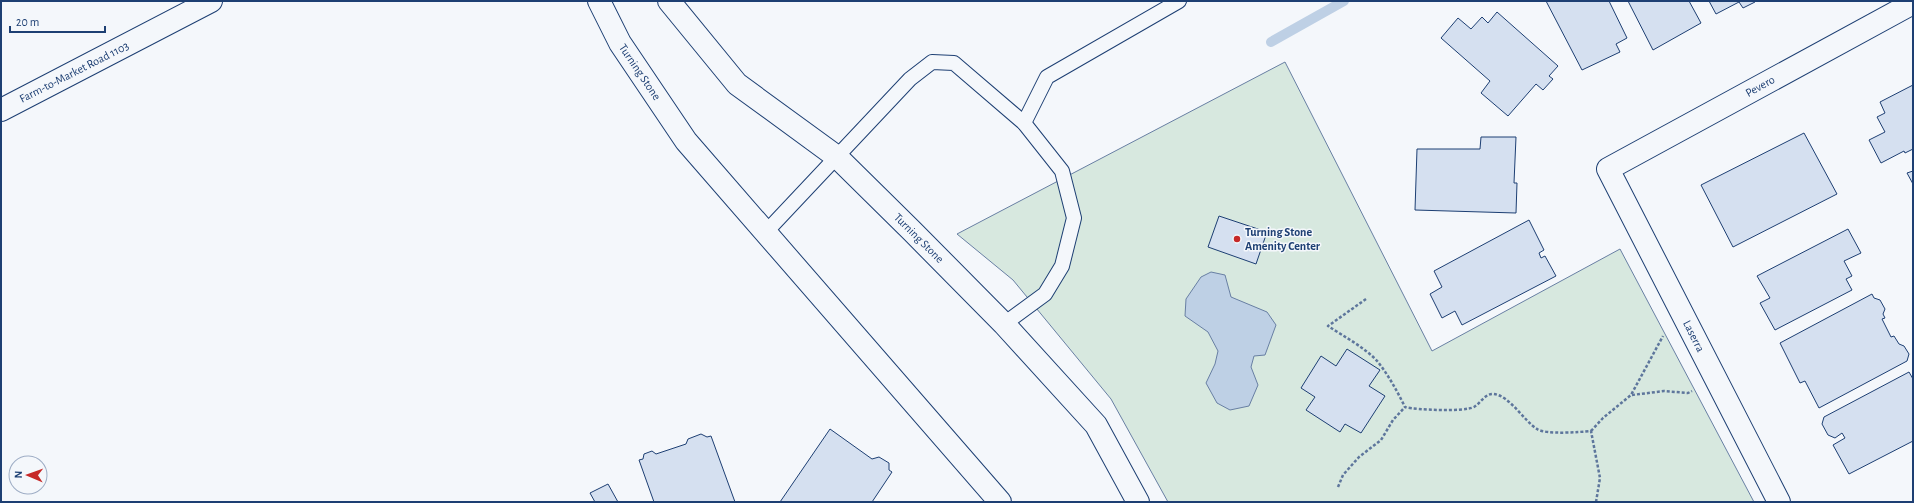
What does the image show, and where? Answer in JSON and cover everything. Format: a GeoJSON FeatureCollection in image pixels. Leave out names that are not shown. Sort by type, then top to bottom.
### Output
{"type":"FeatureCollection","features":[{"type":"Feature","properties":{"kind":"street","name":"Farm-to-Market Road 1103"},"geometry":{"type":"LineString","coordinates":[[1,110],[211,1]]}},
{"type":"Feature","properties":{"kind":"street","name":"Turning Stone"},"geometry":{"type":"LineString","coordinates":[[599,1],[620,43],[686,141],[1000,502]]}},
{"type":"Feature","properties":{"kind":"street","name":"Turning Stone"},"geometry":{"type":"LineString","coordinates":[[669,1],[737,84],[836,157],[1004,324],[1096,425],[1138,502]]}},
{"type":"Feature","properties":{"kind":"street","name":"Pevero"},"geometry":{"type":"LineString","coordinates":[[1608,169],[1913,3]]}},
{"type":"Feature","properties":{"kind":"street","name":"Laserra"},"geometry":{"type":"LineString","coordinates":[[1608,169],[1779,502]]}},
{"type":"Feature","properties":{"kind":"lane"},"geometry":{"type":"LineString","coordinates":[[1024,123],[1047,77],[1179,1]]}},
{"type":"Feature","properties":{"kind":"lane"},"geometry":{"type":"LineString","coordinates":[[766,232],[910,79],[932,62],[954,63],[1024,123],[1062,171],[1074,218],[1062,266],[1045,294],[1004,324]]}},
{"type":"Feature","properties":{"kind":"path"},"geometry":{"type":"LineString","coordinates":[[1366,299],[1328,326],[1346,337],[1377,361],[1393,382],[1405,407]]}},
{"type":"Feature","properties":{"kind":"path"},"geometry":{"type":"LineString","coordinates":[[1405,407],[1418,410],[1474,407],[1488,395],[1495,394],[1514,406],[1537,430],[1567,433],[1591,431],[1603,418],[1631,395],[1649,364],[1661,338],[1686,322]]}},
{"type":"Feature","properties":{"kind":"path"},"geometry":{"type":"LineString","coordinates":[[1631,395],[1664,391],[1688,393],[1716,379]]}},
{"type":"Feature","properties":{"kind":"path"},"geometry":{"type":"LineString","coordinates":[[1338,487],[1343,475],[1359,457],[1381,440],[1393,420],[1405,407]]}},
{"type":"Feature","properties":{"kind":"path"},"geometry":{"type":"LineString","coordinates":[[1591,431],[1600,478],[1596,502]]}},
{"type":"Feature","properties":{"kind":"shaded area"},"geometry":{"type":"Polygon","coordinates":[[[1285,62],[1432,351],[1620,249],[1754,502],[1168,502],[1111,399],[1013,280],[957,234],[1285,62]]]}},
{"type":"Feature","properties":{"kind":"water"},"geometry":{"type":"Polygon","coordinates":[[[1211,272],[1225,275],[1231,297],[1267,312],[1276,325],[1265,355],[1254,356],[1251,367],[1258,385],[1249,406],[1230,410],[1217,403],[1206,383],[1215,364],[1218,351],[1208,332],[1185,316],[1186,299],[1201,277],[1211,272]]]}},
{"type":"Feature","properties":{"kind":"building"},"geometry":{"type":"Polygon","coordinates":[[[1546,1],[1609,1],[1627,38],[1616,44],[1620,52],[1582,70],[1546,1]]]}},
{"type":"Feature","properties":{"kind":"building"},"geometry":{"type":"Polygon","coordinates":[[[1628,1],[1689,1],[1701,23],[1653,50],[1628,1]]]}},
{"type":"Feature","properties":{"kind":"building"},"geometry":{"type":"Polygon","coordinates":[[[1709,1],[1755,2],[1743,8],[1739,2],[1716,14],[1709,1]]]}},
{"type":"Feature","properties":{"kind":"building"},"geometry":{"type":"Polygon","coordinates":[[[1497,12],[1558,66],[1549,76],[1553,79],[1543,90],[1536,84],[1508,116],[1481,93],[1490,81],[1441,38],[1458,18],[1471,29],[1482,17],[1488,23],[1497,12]]]}},
{"type":"Feature","properties":{"kind":"building"},"geometry":{"type":"Polygon","coordinates":[[[1913,85],[1913,149],[1905,153],[1904,151],[1881,163],[1869,140],[1885,132],[1877,117],[1885,113],[1880,102],[1913,85]]]}},
{"type":"Feature","properties":{"kind":"building"},"geometry":{"type":"Polygon","coordinates":[[[1804,133],[1837,194],[1733,247],[1701,185],[1804,133]]]}},
{"type":"Feature","properties":{"kind":"building"},"geometry":{"type":"Polygon","coordinates":[[[1481,137],[1516,137],[1514,183],[1517,183],[1516,213],[1415,210],[1417,149],[1480,149],[1481,137]]]}},
{"type":"Feature","properties":{"kind":"building"},"geometry":{"type":"Polygon","coordinates":[[[1913,171],[1913,184],[1907,173],[1913,171]]]}},
{"type":"Feature","properties":{"kind":"building","name":"Turning Stone Amenity Center"},"geometry":{"type":"Polygon","coordinates":[[[1219,216],[1267,232],[1256,264],[1208,247],[1219,216]]]}},
{"type":"Feature","properties":{"kind":"building"},"geometry":{"type":"Polygon","coordinates":[[[1529,220],[1544,250],[1539,253],[1541,258],[1545,256],[1556,276],[1462,325],[1455,311],[1442,318],[1430,294],[1442,287],[1434,271],[1529,220]]]}},
{"type":"Feature","properties":{"kind":"building"},"geometry":{"type":"Polygon","coordinates":[[[1848,229],[1861,253],[1844,261],[1852,276],[1846,279],[1852,290],[1775,330],[1760,303],[1770,298],[1757,276],[1848,229]]]}},
{"type":"Feature","properties":{"kind":"building"},"geometry":{"type":"Polygon","coordinates":[[[1872,294],[1874,298],[1880,300],[1885,309],[1883,314],[1885,318],[1882,319],[1891,337],[1894,336],[1899,344],[1904,346],[1909,354],[1907,361],[1819,408],[1805,381],[1800,383],[1780,343],[1872,294]]]}},
{"type":"Feature","properties":{"kind":"building"},"geometry":{"type":"Polygon","coordinates":[[[1347,349],[1380,370],[1369,386],[1385,396],[1361,433],[1345,424],[1340,432],[1306,410],[1315,397],[1301,388],[1321,356],[1336,366],[1347,349]]]}},
{"type":"Feature","properties":{"kind":"building"},"geometry":{"type":"Polygon","coordinates":[[[1909,372],[1913,379],[1913,441],[1849,474],[1833,445],[1845,438],[1842,433],[1835,438],[1828,435],[1822,424],[1824,417],[1909,372]]]}},
{"type":"Feature","properties":{"kind":"building"},"geometry":{"type":"Polygon","coordinates":[[[830,429],[872,459],[879,457],[889,463],[889,470],[892,472],[872,502],[780,502],[830,429]]]}},
{"type":"Feature","properties":{"kind":"building"},"geometry":{"type":"Polygon","coordinates":[[[701,434],[707,437],[711,436],[735,502],[654,502],[639,460],[643,459],[644,454],[652,451],[656,454],[686,444],[688,439],[701,434]]]}},
{"type":"Feature","properties":{"kind":"building"},"geometry":{"type":"Polygon","coordinates":[[[608,484],[618,502],[595,502],[590,493],[608,484]]]}},
{"type":"Feature","properties":{"kind":"waterway"},"geometry":{"type":"LineString","coordinates":[[1271,42],[1344,1]]}},
{"type":"Feature","properties":{"kind":"place","name":"Turning Stone Amenity Center"},"geometry":{"type":"Point","coordinates":[1237,239]}}]}
